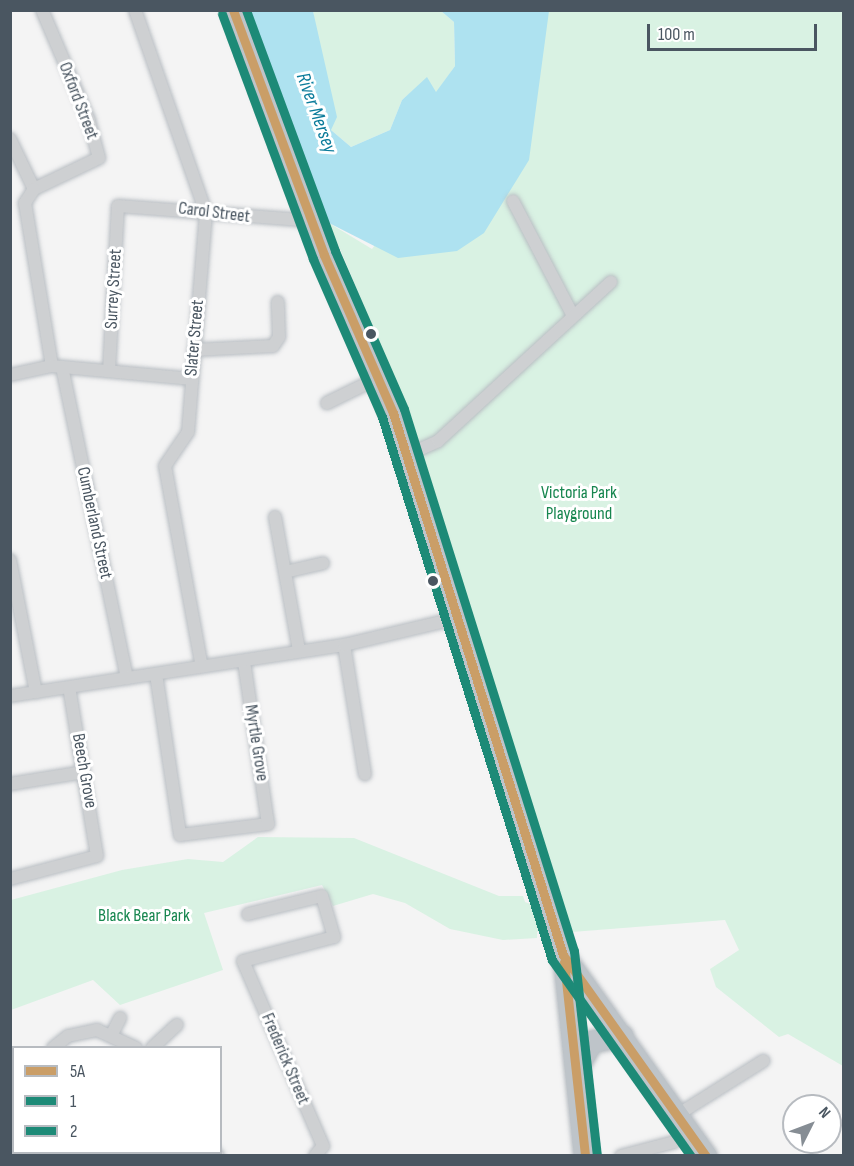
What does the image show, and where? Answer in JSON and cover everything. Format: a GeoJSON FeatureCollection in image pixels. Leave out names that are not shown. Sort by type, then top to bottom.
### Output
{"type":"FeatureCollection","features":[{"type":"Feature","properties":{"kind":"highway"},"geometry":{"type":"LineString","coordinates":[[233,10],[311,221],[378,378],[407,455],[543,900],[563,955],[585,1155]]}},
{"type":"Feature","properties":{"kind":"highway"},"geometry":{"type":"LineString","coordinates":[[563,955],[622,1036],[682,1136],[706,1155]]}},
{"type":"Feature","properties":{"kind":"highway"},"geometry":{"type":"LineString","coordinates":[[577,1069],[591,1042],[622,1036]]}},
{"type":"Feature","properties":{"kind":"street","name":"Oxford Street"},"geometry":{"type":"LineString","coordinates":[[34,189],[99,159],[89,120],[42,10]]}},
{"type":"Feature","properties":{"kind":"street","name":"Slater Street"},"geometry":{"type":"LineString","coordinates":[[135,10],[206,213],[188,432],[165,466],[202,667]]}},
{"type":"Feature","properties":{"kind":"street"},"geometry":{"type":"LineString","coordinates":[[11,141],[34,189]]}},
{"type":"Feature","properties":{"kind":"street","name":"Cumberland Street"},"geometry":{"type":"LineString","coordinates":[[34,189],[25,203],[57,366],[127,678]]}},
{"type":"Feature","properties":{"kind":"street"},"geometry":{"type":"LineString","coordinates":[[513,201],[572,314]]}},
{"type":"Feature","properties":{"kind":"street","name":"Carol Street"},"geometry":{"type":"LineString","coordinates":[[118,206],[311,221]]}},
{"type":"Feature","properties":{"kind":"street","name":"Surrey Street"},"geometry":{"type":"LineString","coordinates":[[109,371],[118,206]]}},
{"type":"Feature","properties":{"kind":"street"},"geometry":{"type":"LineString","coordinates":[[407,455],[438,441],[572,314],[611,282]]}},
{"type":"Feature","properties":{"kind":"street"},"geometry":{"type":"LineString","coordinates":[[194,350],[273,346],[279,337],[278,302]]}},
{"type":"Feature","properties":{"kind":"street"},"geometry":{"type":"LineString","coordinates":[[10,375],[57,366],[192,379]]}},
{"type":"Feature","properties":{"kind":"street"},"geometry":{"type":"LineString","coordinates":[[327,403],[378,378]]}},
{"type":"Feature","properties":{"kind":"street"},"geometry":{"type":"LineString","coordinates":[[275,517],[299,651]]}},
{"type":"Feature","properties":{"kind":"street"},"geometry":{"type":"LineString","coordinates":[[10,560],[36,692]]}},
{"type":"Feature","properties":{"kind":"street"},"geometry":{"type":"LineString","coordinates":[[285,572],[323,563]]}},
{"type":"Feature","properties":{"kind":"street"},"geometry":{"type":"LineString","coordinates":[[10,696],[344,645],[458,618]]}},
{"type":"Feature","properties":{"kind":"street"},"geometry":{"type":"LineString","coordinates":[[344,645],[365,774]]}},
{"type":"Feature","properties":{"kind":"street","name":"Myrtle Grove"},"geometry":{"type":"LineString","coordinates":[[156,674],[180,835],[268,824],[244,662]]}},
{"type":"Feature","properties":{"kind":"street","name":"Beech Grove"},"geometry":{"type":"LineString","coordinates":[[10,879],[97,856],[69,687]]}},
{"type":"Feature","properties":{"kind":"street"},"geometry":{"type":"LineString","coordinates":[[10,784],[84,772]]}},
{"type":"Feature","properties":{"kind":"street","name":"Frederick Street"},"geometry":{"type":"LineString","coordinates":[[248,914],[322,896],[334,937],[243,962],[323,1146],[315,1155]]}},
{"type":"Feature","properties":{"kind":"street"},"geometry":{"type":"LineString","coordinates":[[112,1034],[120,1018]]}},
{"type":"Feature","properties":{"kind":"street"},"geometry":{"type":"LineString","coordinates":[[153,1046],[177,1025]]}},
{"type":"Feature","properties":{"kind":"street"},"geometry":{"type":"LineString","coordinates":[[55,1046],[83,1030],[112,1034],[134,1046]]}},
{"type":"Feature","properties":{"kind":"street"},"geometry":{"type":"LineString","coordinates":[[621,1155],[682,1136],[763,1061]]}},
{"type":"Feature","properties":{"kind":"green space"},"geometry":{"type":"Polygon","coordinates":[[[313,11],[441,11],[454,22],[455,66],[436,93],[427,78],[402,100],[390,130],[351,147],[331,130],[313,11]]]}},
{"type":"Feature","properties":{"kind":"green space"},"geometry":{"type":"Polygon","coordinates":[[[548,11],[843,11],[843,1066],[788,1034],[779,1037],[716,987],[710,969],[739,950],[725,920],[572,932],[568,922],[537,932],[537,938],[503,940],[450,929],[405,903],[373,894],[333,906],[322,885],[204,913],[223,970],[120,1005],[93,980],[11,1010],[11,900],[122,870],[188,859],[223,862],[258,837],[354,838],[499,896],[523,896],[525,902],[566,917],[412,419],[329,223],[372,249],[548,11]]]}},
{"type":"Feature","properties":{"kind":"water","name":"River Mersey"},"geometry":{"type":"Polygon","coordinates":[[[251,11],[313,11],[337,117],[331,130],[351,147],[390,130],[402,100],[427,77],[436,92],[455,66],[454,22],[441,11],[549,11],[529,160],[484,233],[457,251],[398,258],[329,223],[251,11]]]}},
{"type":"Feature","properties":{"kind":"transit line","name":"5A"},"geometry":{"type":"LineString","coordinates":[[233,10],[324,255],[393,413],[563,955],[706,1156]]}},
{"type":"Feature","properties":{"kind":"transit line","name":"2"},"geometry":{"type":"LineString","coordinates":[[246,10],[335,251],[404,409],[574,951],[597,1155]]}},
{"type":"Feature","properties":{"kind":"transit line","name":"1"},"geometry":{"type":"LineString","coordinates":[[222,14],[313,259],[382,417],[552,960],[691,1156]]}},
{"type":"Feature","properties":{"kind":"transit line","name":"5A"},"geometry":{"type":"LineString","coordinates":[[564,962],[585,1156]]}},
{"type":"Feature","properties":{"kind":"park label","name":"Victoria Park Playground"},"geometry":{"type":"Point","coordinates":[579,504]}},
{"type":"Feature","properties":{"kind":"park label","name":"Black Bear Park"},"geometry":{"type":"Point","coordinates":[144,916]}}]}
